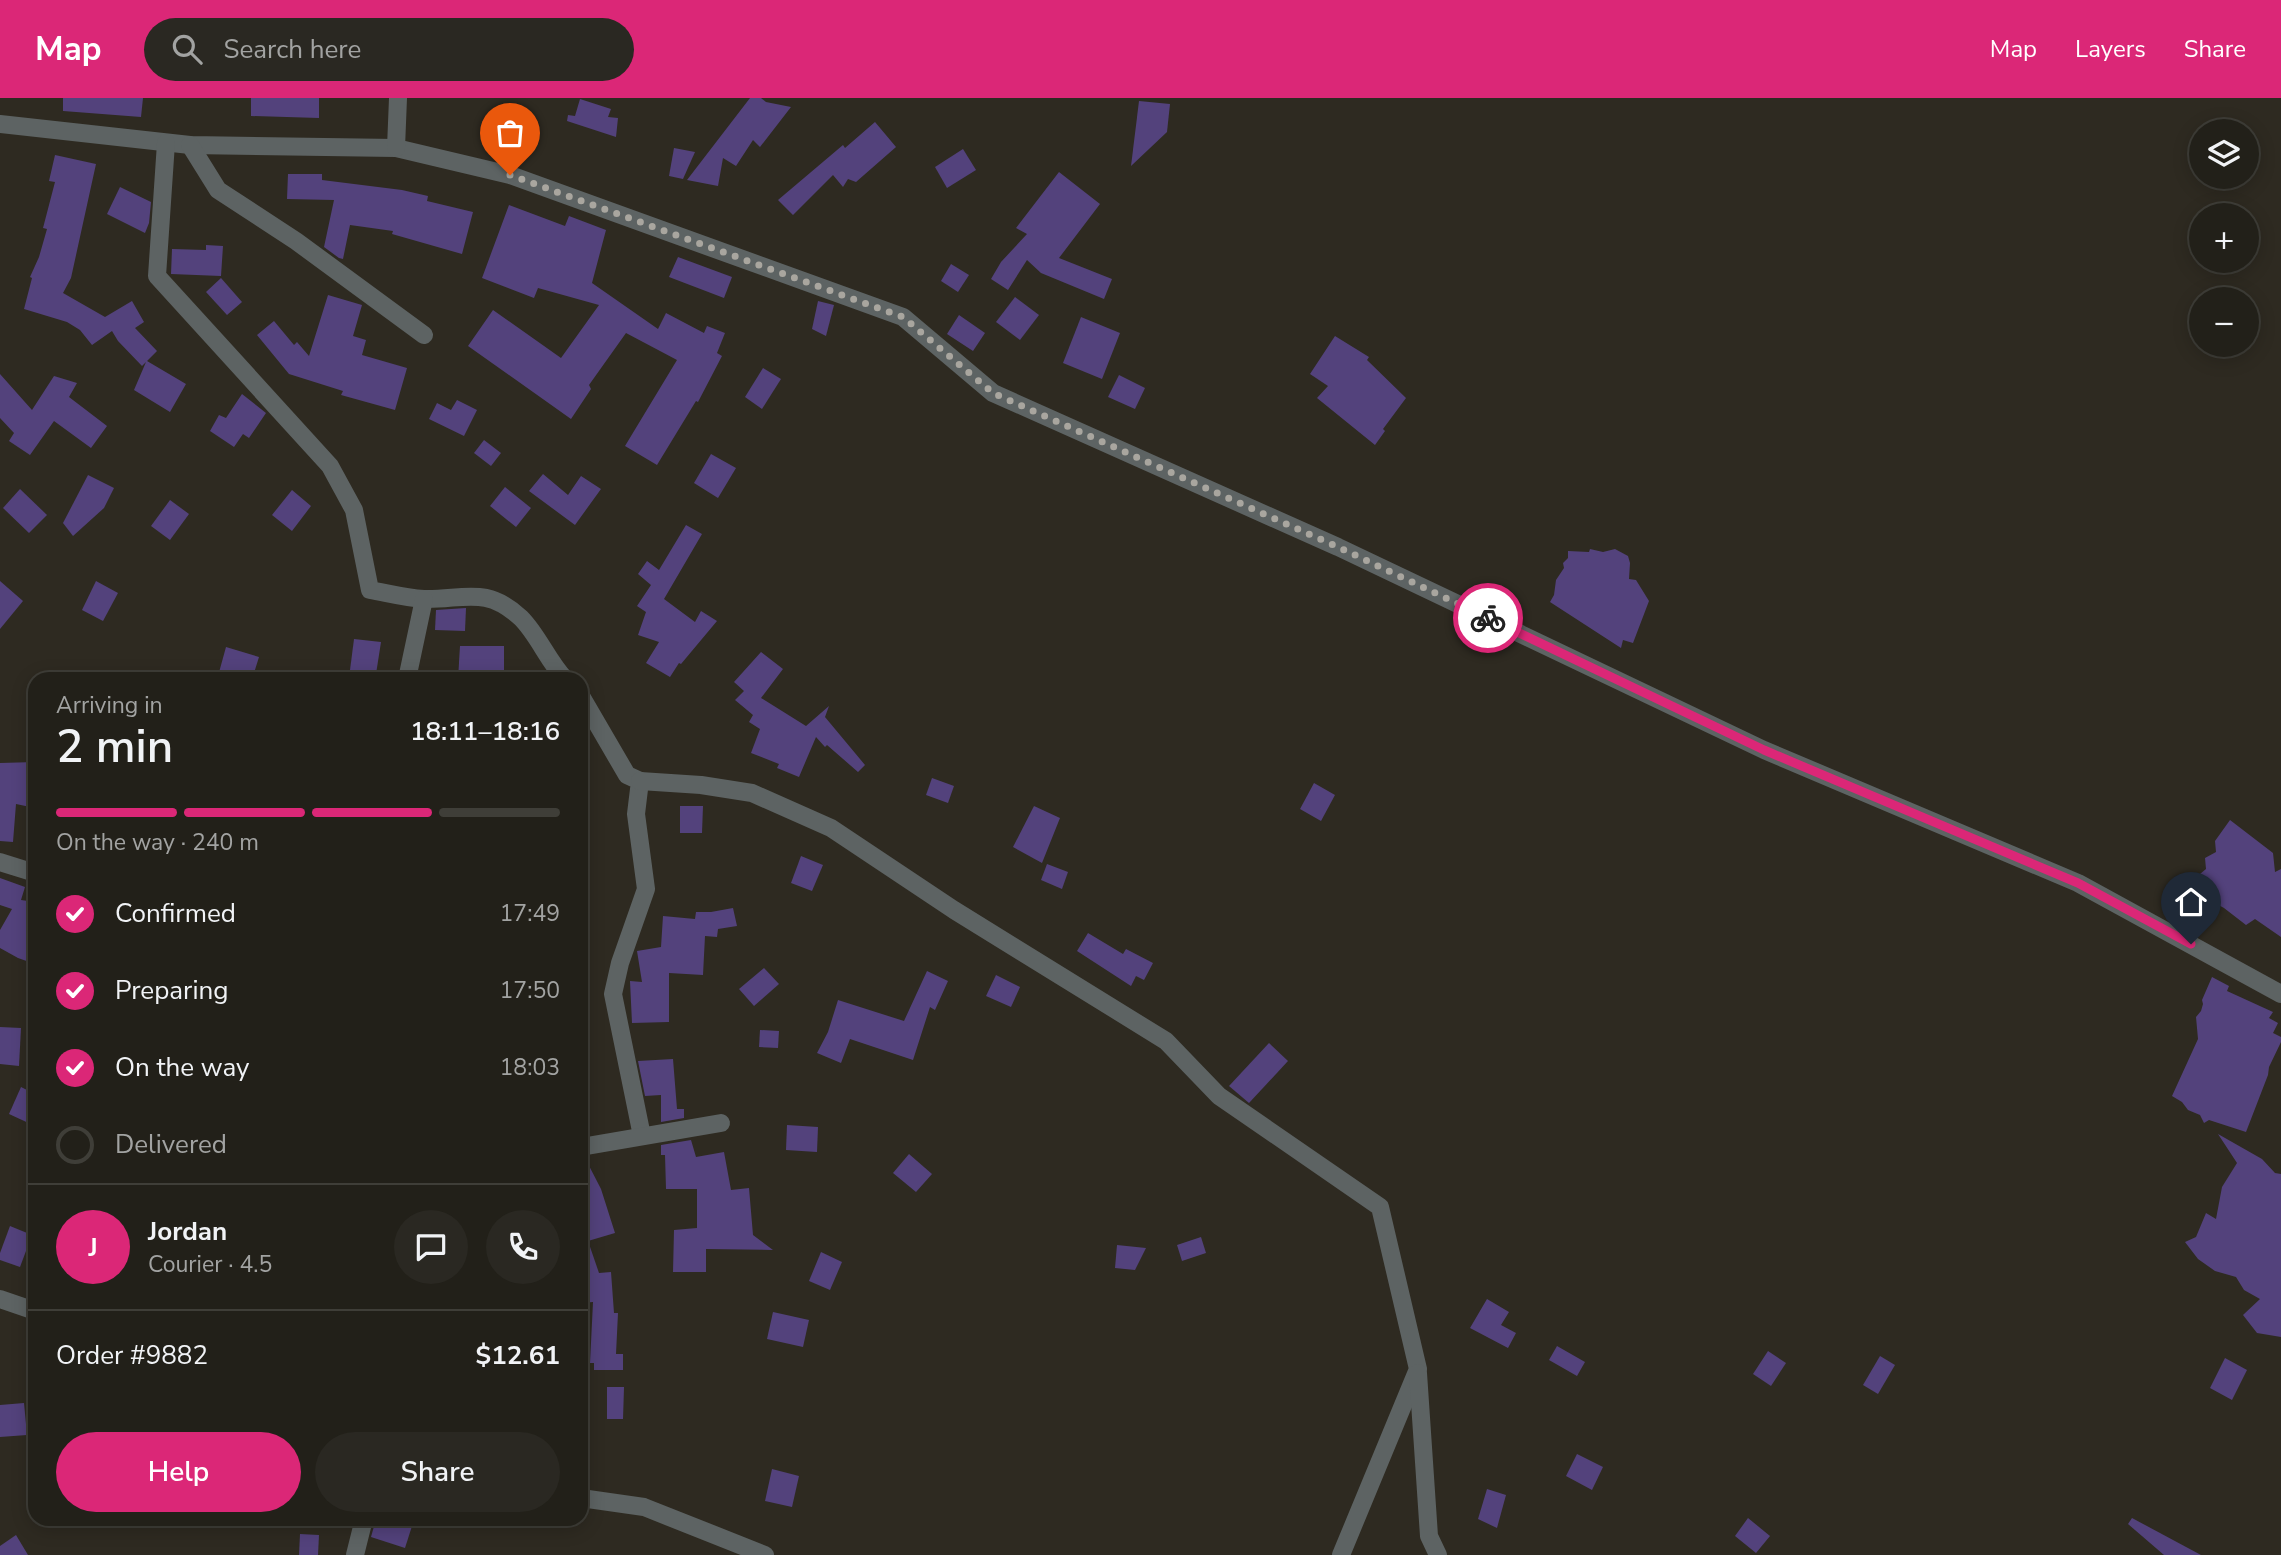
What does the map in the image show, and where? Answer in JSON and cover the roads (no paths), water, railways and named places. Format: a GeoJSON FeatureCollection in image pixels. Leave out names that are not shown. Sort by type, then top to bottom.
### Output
{"type":"FeatureCollection","features":[{"type":"Feature","properties":{"kind":"street"},"geometry":{"type":"LineString","coordinates":[[396,148],[398,98]]}},
{"type":"Feature","properties":{"kind":"street"},"geometry":{"type":"LineString","coordinates":[[0,124],[190,145],[396,148],[510,175],[903,317],[993,393],[1338,547],[1764,750],[2078,883],[2281,993]]}},
{"type":"Feature","properties":{"kind":"street"},"geometry":{"type":"LineString","coordinates":[[166,143],[157,276],[330,466],[354,510],[370,590],[424,599],[470,595],[500,603],[522,619],[558,672]]}},
{"type":"Feature","properties":{"kind":"street"},"geometry":{"type":"LineString","coordinates":[[190,145],[218,190],[296,241],[424,335]]}},
{"type":"Feature","properties":{"kind":"street"},"geometry":{"type":"LineString","coordinates":[[408,672],[424,599]]}},
{"type":"Feature","properties":{"kind":"street"},"geometry":{"type":"LineString","coordinates":[[588,708],[627,775],[640,781],[701,785],[752,793],[831,828],[954,910],[1166,1041],[1219,1096],[1380,1207],[1418,1369],[1429,1536],[1438,1555]]}},
{"type":"Feature","properties":{"kind":"street"},"geometry":{"type":"LineString","coordinates":[[640,781],[636,814],[646,888],[620,963],[614,993],[642,1136]]}},
{"type":"Feature","properties":{"kind":"street"},"geometry":{"type":"LineString","coordinates":[[0,862],[28,871]]}},
{"type":"Feature","properties":{"kind":"street"},"geometry":{"type":"LineString","coordinates":[[588,1146],[721,1123]]}},
{"type":"Feature","properties":{"kind":"street"},"geometry":{"type":"LineString","coordinates":[[0,1299],[28,1309]]}},
{"type":"Feature","properties":{"kind":"street"},"geometry":{"type":"LineString","coordinates":[[1341,1555],[1418,1369]]}},
{"type":"Feature","properties":{"kind":"street"},"geometry":{"type":"LineString","coordinates":[[588,1499],[643,1507],[765,1555]]}},
{"type":"Feature","properties":{"kind":"street"},"geometry":{"type":"LineString","coordinates":[[355,1555],[362,1526]]}}]}
